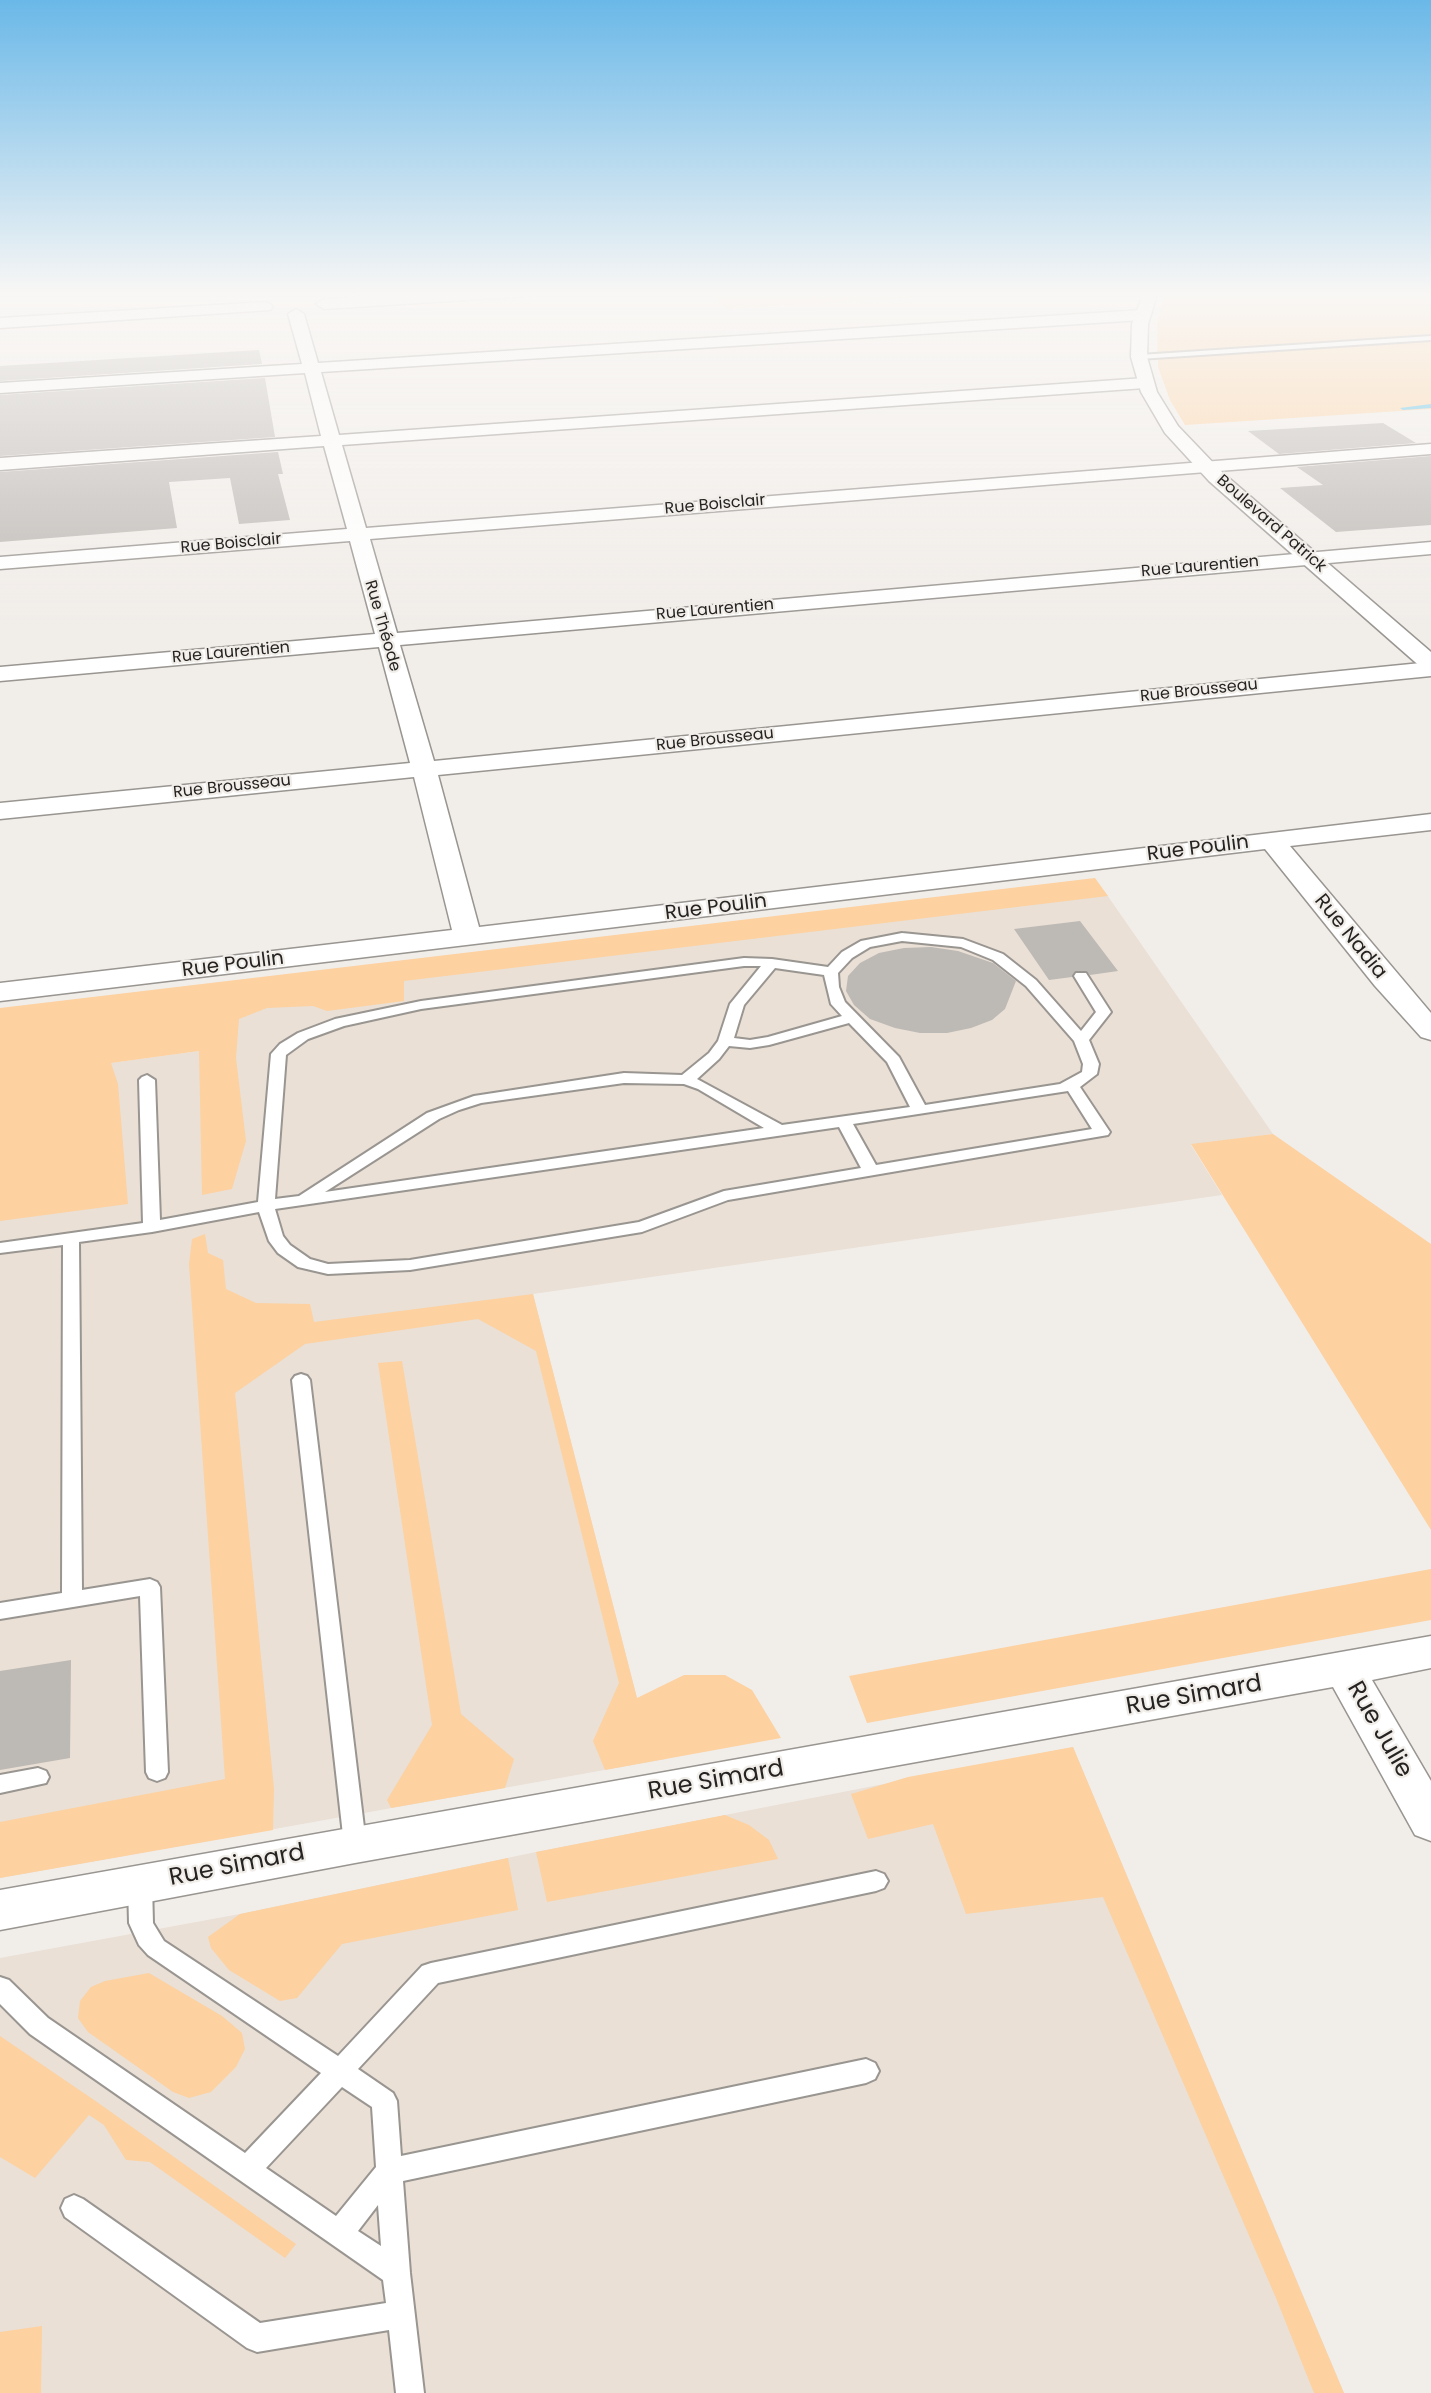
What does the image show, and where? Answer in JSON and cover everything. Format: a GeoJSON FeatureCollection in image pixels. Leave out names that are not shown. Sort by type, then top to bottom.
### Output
{"type":"FeatureCollection","features":[{"type":"Feature","properties":{"kind":"street","name":"Rue Théode"},"geometry":{"type":"LineString","coordinates":[[322,404],[468,938]]}},
{"type":"Feature","properties":{"kind":"street"},"geometry":{"type":"LineString","coordinates":[[0,464],[842,404]]}},
{"type":"Feature","properties":{"kind":"street","name":"Boulevard Patrick"},"geometry":{"type":"LineString","coordinates":[[1157,404],[1171,429],[1205,466],[1431,664]]}},
{"type":"Feature","properties":{"kind":"street","name":"Rue Boisclair"},"geometry":{"type":"LineString","coordinates":[[0,563],[1431,449]]}},
{"type":"Feature","properties":{"kind":"street","name":"Rue Laurentien"},"geometry":{"type":"LineString","coordinates":[[0,674],[1308,557],[1431,548]]}},
{"type":"Feature","properties":{"kind":"street","name":"Rue Brousseau"},"geometry":{"type":"LineString","coordinates":[[0,811],[1431,669]]}},
{"type":"Feature","properties":{"kind":"street","name":"Rue Poulin"},"geometry":{"type":"LineString","coordinates":[[0,992],[1431,822]]}},
{"type":"Feature","properties":{"kind":"street","name":"Rue Nadia"},"geometry":{"type":"LineString","coordinates":[[1271,840],[1385,980],[1431,1031]]}},
{"type":"Feature","properties":{"kind":"street","name":"Rue Simard"},"geometry":{"type":"LineString","coordinates":[[0,1910],[355,1844],[1344,1670],[1431,1652]]}},
{"type":"Feature","properties":{"kind":"street","name":"Rue Julie"},"geometry":{"type":"LineString","coordinates":[[1344,1670],[1431,1822]]}},
{"type":"Feature","properties":{"kind":"lane"},"geometry":{"type":"LineString","coordinates":[[0,1248],[152,1227],[215,1213],[301,1200],[844,1122],[920,1110],[1071,1085],[1081,1081],[1089,1074],[1091,1064],[1081,1040],[1031,983],[998,957],[963,943],[902,937],[866,944],[847,955],[831,972],[832,987],[838,1004],[894,1060],[920,1110]]}},
{"type":"Feature","properties":{"kind":"lane"},"geometry":{"type":"LineString","coordinates":[[831,972],[772,963],[744,963],[421,1005],[340,1022],[303,1036],[285,1047],[279,1054],[266,1206],[275,1237],[284,1249],[304,1263],[328,1269],[357,1269],[410,1265],[642,1227],[724,1196],[870,1169],[1102,1132],[1071,1085]]}},
{"type":"Feature","properties":{"kind":"lane"},"geometry":{"type":"LineString","coordinates":[[686,1080],[714,1056],[725,1041],[737,1004],[772,963]]}},
{"type":"Feature","properties":{"kind":"lane"},"geometry":{"type":"LineString","coordinates":[[1081,976],[1104,1012],[1081,1040]]}},
{"type":"Feature","properties":{"kind":"lane"},"geometry":{"type":"LineString","coordinates":[[725,1041],[750,1044],[769,1041],[851,1018]]}},
{"type":"Feature","properties":{"kind":"lane"},"geometry":{"type":"LineString","coordinates":[[301,1200],[433,1116],[453,1107],[479,1099],[624,1078],[686,1080],[703,1086],[780,1131]]}},
{"type":"Feature","properties":{"kind":"lane"},"geometry":{"type":"LineString","coordinates":[[147,1080],[152,1227]]}},
{"type":"Feature","properties":{"kind":"lane"},"geometry":{"type":"LineString","coordinates":[[844,1122],[870,1169]]}},
{"type":"Feature","properties":{"kind":"lane"},"geometry":{"type":"LineString","coordinates":[[71,1238],[72,1599]]}},
{"type":"Feature","properties":{"kind":"lane"},"geometry":{"type":"LineString","coordinates":[[301,1380],[355,1844]]}},
{"type":"Feature","properties":{"kind":"lane"},"geometry":{"type":"LineString","coordinates":[[0,1611],[150,1587],[157,1772]]}},
{"type":"Feature","properties":{"kind":"lane"},"geometry":{"type":"LineString","coordinates":[[0,1784],[38,1777]]}},
{"type":"Feature","properties":{"kind":"lane"},"geometry":{"type":"LineString","coordinates":[[247,2170],[431,1974],[876,1881]]}},
{"type":"Feature","properties":{"kind":"lane"},"geometry":{"type":"LineString","coordinates":[[140,1884],[141,1923],[147,1938],[156,1948],[384,2101],[396,2273],[410,2393]]}},
{"type":"Feature","properties":{"kind":"lane"},"geometry":{"type":"LineString","coordinates":[[0,1988],[39,2026],[396,2273]]}},
{"type":"Feature","properties":{"kind":"lane"},"geometry":{"type":"LineString","coordinates":[[339,2233],[389,2171],[866,2070]]}},
{"type":"Feature","properties":{"kind":"lane"},"geometry":{"type":"LineString","coordinates":[[74,2208],[257,2338],[402,2314]]}},
{"type":"Feature","properties":{"kind":"shaded area"},"geometry":{"type":"Polygon","coordinates":[[[1172,404],[1431,404],[1431,409],[1185,425],[1172,404]]]}},
{"type":"Feature","properties":{"kind":"shaded area"},"geometry":{"type":"Polygon","coordinates":[[[1095,878],[1108,896],[404,981],[404,1001],[327,1011],[313,1006],[267,1008],[239,1019],[236,1058],[246,1141],[232,1189],[202,1195],[199,1051],[111,1063],[118,1084],[128,1204],[0,1221],[0,1008],[1095,878]]]}},
{"type":"Feature","properties":{"kind":"shaded area"},"geometry":{"type":"Polygon","coordinates":[[[1105,892],[1273,1134],[1191,1145],[1222,1195],[533,1294],[637,1698],[666,1759],[0,1878],[0,1078],[199,1051],[196,1000],[1105,892]]]}},
{"type":"Feature","properties":{"kind":"shaded area"},"geometry":{"type":"Polygon","coordinates":[[[1273,1134],[1431,1244],[1431,1530],[1191,1144],[1273,1134]]]}},
{"type":"Feature","properties":{"kind":"shaded area"},"geometry":{"type":"Polygon","coordinates":[[[205,1234],[208,1253],[223,1260],[226,1289],[256,1303],[310,1304],[314,1322],[533,1294],[637,1698],[684,1675],[725,1675],[752,1690],[781,1738],[605,1770],[593,1741],[619,1683],[536,1351],[478,1319],[305,1344],[235,1393],[274,1789],[273,1830],[0,1878],[0,1822],[225,1779],[189,1264],[192,1239],[205,1234]]]}},
{"type":"Feature","properties":{"kind":"shaded area"},"geometry":{"type":"Polygon","coordinates":[[[402,1361],[461,1714],[514,1759],[505,1788],[391,1808],[387,1800],[432,1725],[378,1363],[402,1361]]]}},
{"type":"Feature","properties":{"kind":"shaded area"},"geometry":{"type":"Polygon","coordinates":[[[1431,1569],[1431,1620],[867,1723],[849,1676],[1431,1569]]]}},
{"type":"Feature","properties":{"kind":"shaded area"},"geometry":{"type":"Polygon","coordinates":[[[1073,1747],[1344,2393],[0,2393],[0,1958],[240,1914],[536,1852],[1073,1747]]]}},
{"type":"Feature","properties":{"kind":"shaded area"},"geometry":{"type":"Polygon","coordinates":[[[1073,1747],[1344,2393],[1314,2393],[1276,2298],[1103,1897],[966,1914],[933,1824],[868,1839],[851,1794],[908,1777],[1073,1747]]]}},
{"type":"Feature","properties":{"kind":"shaded area"},"geometry":{"type":"Polygon","coordinates":[[[725,1815],[749,1825],[769,1840],[778,1859],[547,1902],[536,1852],[725,1815]]]}},
{"type":"Feature","properties":{"kind":"shaded area"},"geometry":{"type":"Polygon","coordinates":[[[508,1858],[518,1910],[342,1944],[297,1998],[280,2001],[229,1970],[211,1948],[208,1937],[240,1914],[508,1858]]]}},
{"type":"Feature","properties":{"kind":"shaded area"},"geometry":{"type":"Polygon","coordinates":[[[149,1973],[222,2016],[242,2033],[245,2049],[236,2067],[211,2092],[189,2098],[173,2092],[88,2032],[78,2018],[80,2001],[91,1987],[105,1981],[149,1973]]]}},
{"type":"Feature","properties":{"kind":"shaded area"},"geometry":{"type":"Polygon","coordinates":[[[0,2036],[296,2244],[285,2258],[150,2162],[126,2160],[104,2125],[89,2115],[35,2178],[0,2157],[0,2036]]]}},
{"type":"Feature","properties":{"kind":"shaded area"},"geometry":{"type":"Polygon","coordinates":[[[42,2326],[41,2393],[0,2393],[0,2332],[42,2326]]]}},
{"type":"Feature","properties":{"kind":"building"},"geometry":{"type":"Polygon","coordinates":[[[0,404],[269,404],[275,437],[0,456],[0,404]]]}},
{"type":"Feature","properties":{"kind":"building"},"geometry":{"type":"Polygon","coordinates":[[[1383,423],[1416,443],[1279,454],[1248,431],[1383,423]]]}},
{"type":"Feature","properties":{"kind":"building"},"geometry":{"type":"Polygon","coordinates":[[[278,452],[283,474],[278,474],[290,520],[239,524],[230,478],[169,482],[177,528],[0,542],[0,472],[278,452]]]}},
{"type":"Feature","properties":{"kind":"building"},"geometry":{"type":"Polygon","coordinates":[[[1431,456],[1431,525],[1336,532],[1280,488],[1323,485],[1297,467],[1431,456]]]}},
{"type":"Feature","properties":{"kind":"building"},"geometry":{"type":"Polygon","coordinates":[[[1080,921],[1118,971],[1090,975],[1086,971],[1076,971],[1072,977],[1049,980],[1014,929],[1080,921]]]}},
{"type":"Feature","properties":{"kind":"building"},"geometry":{"type":"Polygon","coordinates":[[[931,947],[958,951],[993,963],[1016,981],[1005,1009],[992,1020],[971,1028],[947,1033],[920,1033],[895,1028],[870,1019],[854,1005],[846,991],[848,976],[860,963],[879,953],[904,948],[931,947]]]}},
{"type":"Feature","properties":{"kind":"building"},"geometry":{"type":"Polygon","coordinates":[[[71,1660],[70,1758],[0,1770],[0,1671],[71,1660]]]}},
{"type":"Feature","properties":{"kind":"waterway"},"geometry":{"type":"LineString","coordinates":[[1403,408],[1431,406]]}}]}
